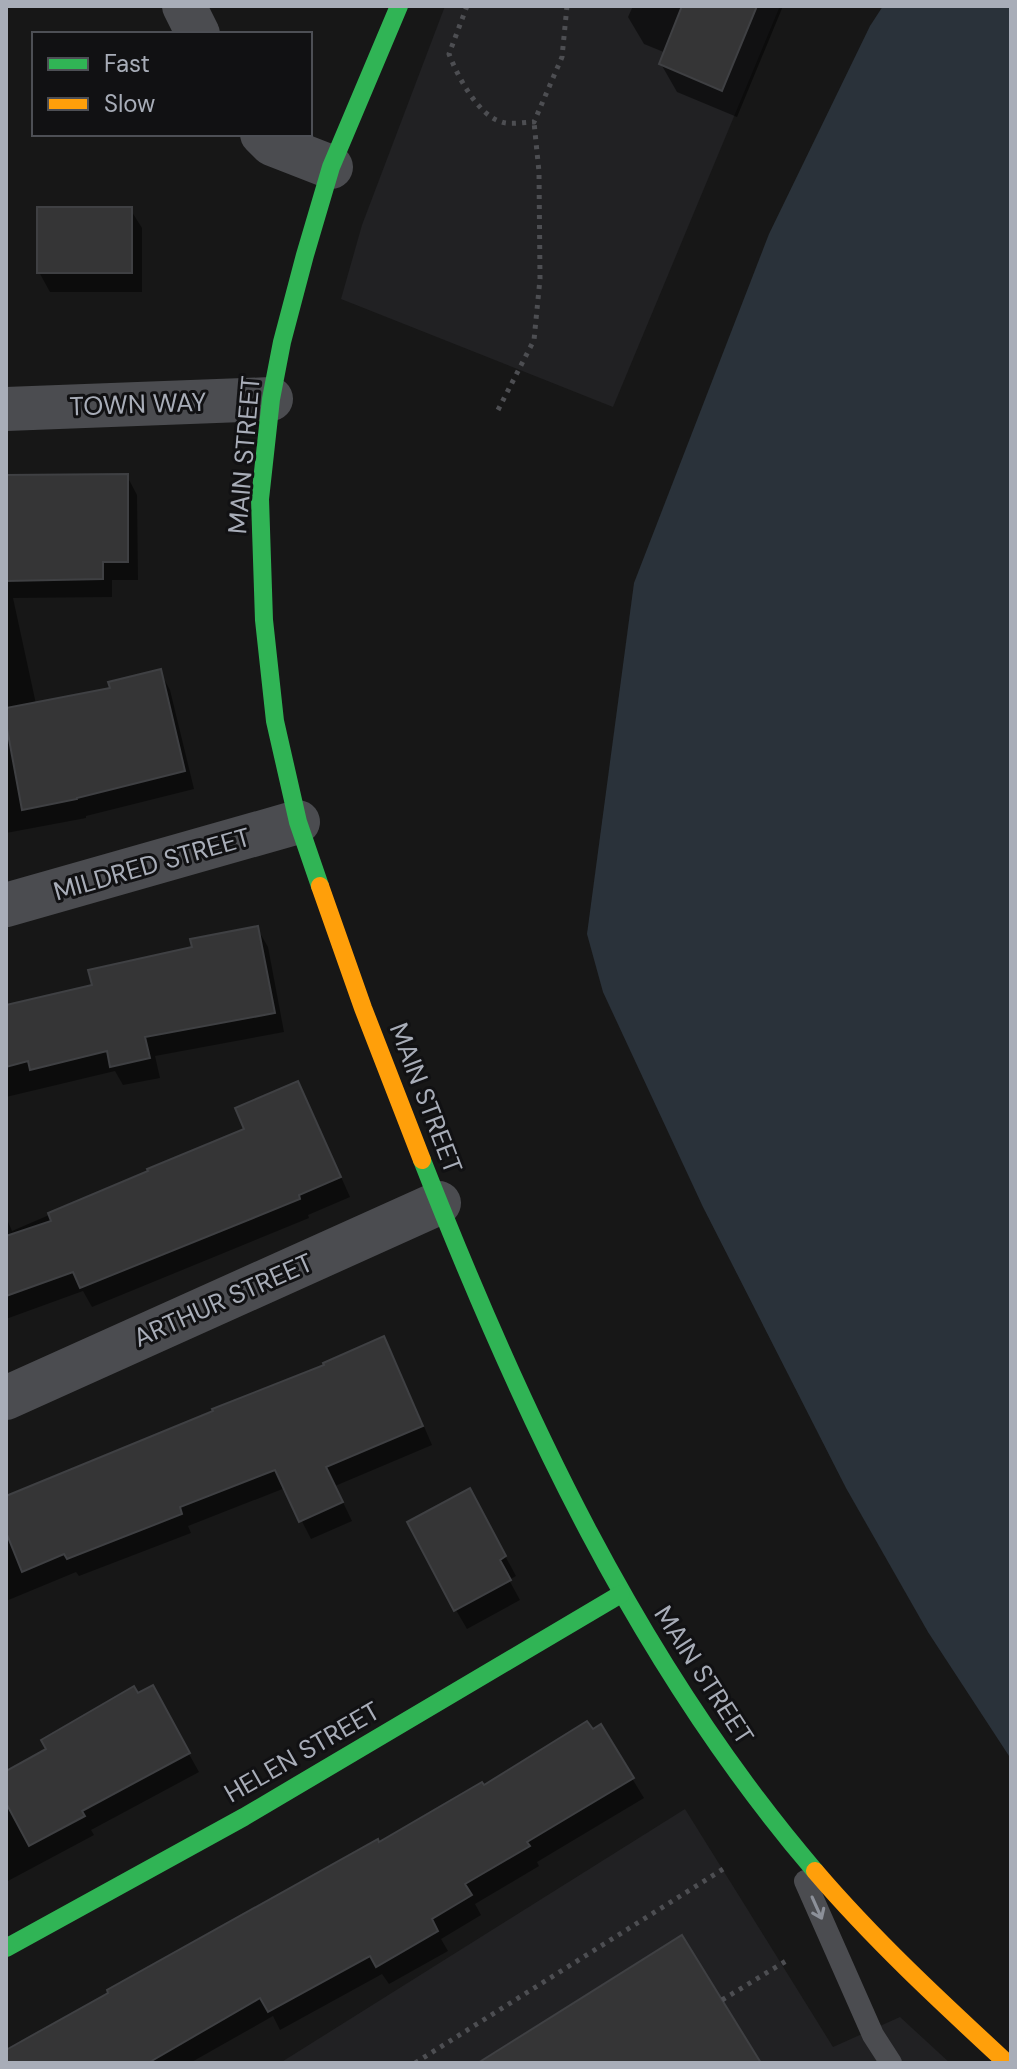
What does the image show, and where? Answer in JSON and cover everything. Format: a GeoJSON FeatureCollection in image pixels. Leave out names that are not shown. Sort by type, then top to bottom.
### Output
{"type":"FeatureCollection","features":[{"type":"Feature","properties":{"kind":"main road","name":"MAIN STREET"},"geometry":{"type":"LineString","coordinates":[[399,6],[331,167],[289,313],[271,399],[260,499],[264,620],[275,721],[298,822],[363,1008],[439,1203],[526,1406],[621,1594],[676,1684],[785,1836],[850,1912],[1007,2063]]}},
{"type":"Feature","properties":{"kind":"main road","name":"HELEN STREET"},"geometry":{"type":"LineString","coordinates":[[6,1948],[244,1817],[621,1594]]}},
{"type":"Feature","properties":{"kind":"street"},"geometry":{"type":"LineString","coordinates":[[184,6],[197,32]]}},
{"type":"Feature","properties":{"kind":"street"},"geometry":{"type":"LineString","coordinates":[[264,136],[272,144],[331,167]]}},
{"type":"Feature","properties":{"kind":"street","name":"TOWN WAY"},"geometry":{"type":"LineString","coordinates":[[6,409],[271,399]]}},
{"type":"Feature","properties":{"kind":"street","name":"MILDRED STREET"},"geometry":{"type":"LineString","coordinates":[[6,905],[298,822]]}},
{"type":"Feature","properties":{"kind":"street","name":"ARTHUR STREET"},"geometry":{"type":"LineString","coordinates":[[6,1398],[439,1203]]}},
{"type":"Feature","properties":{"kind":"lane"},"geometry":{"type":"LineString","coordinates":[[785,1836],[873,2035],[891,2063]]}},
{"type":"Feature","properties":{"kind":"path"},"geometry":{"type":"LineString","coordinates":[[467,6],[449,54],[457,76],[480,107],[501,122],[534,122]]}},
{"type":"Feature","properties":{"kind":"path"},"geometry":{"type":"LineString","coordinates":[[498,410],[534,340],[540,279],[539,172],[534,122],[562,57],[567,6]]}},
{"type":"Feature","properties":{"kind":"path"},"geometry":{"type":"LineString","coordinates":[[415,2063],[728,1866]]}},
{"type":"Feature","properties":{"kind":"path"},"geometry":{"type":"LineString","coordinates":[[722,2000],[786,1961]]}},
{"type":"Feature","properties":{"kind":"shaded area"},"geometry":{"type":"Polygon","coordinates":[[[445,6],[780,6],[613,407],[341,299],[362,225],[445,6]]]}},
{"type":"Feature","properties":{"kind":"shaded area"},"geometry":{"type":"Polygon","coordinates":[[[883,6],[1011,6],[1011,1759],[928,1632],[846,1488],[703,1207],[603,992],[587,934],[634,583],[769,234],[870,26],[883,6]]]}},
{"type":"Feature","properties":{"kind":"shaded area"},"geometry":{"type":"Polygon","coordinates":[[[685,1809],[833,2047],[900,2017],[950,2063],[280,2063],[685,1809]]]}},
{"type":"Feature","properties":{"kind":"building"},"geometry":{"type":"Polygon","coordinates":[[[682,6],[757,6],[722,91],[659,64],[682,6]]]}},
{"type":"Feature","properties":{"kind":"building"},"geometry":{"type":"Polygon","coordinates":[[[37,207],[132,207],[132,273],[37,273],[37,207]]]}},
{"type":"Feature","properties":{"kind":"building"},"geometry":{"type":"Polygon","coordinates":[[[128,474],[128,562],[103,562],[103,579],[6,581],[6,475],[128,474]]]}},
{"type":"Feature","properties":{"kind":"building"},"geometry":{"type":"Polygon","coordinates":[[[161,669],[185,771],[22,810],[6,708],[110,688],[108,682],[161,669]]]}},
{"type":"Feature","properties":{"kind":"building"},"geometry":{"type":"Polygon","coordinates":[[[258,926],[275,1013],[145,1037],[150,1058],[110,1067],[107,1051],[30,1070],[28,1061],[6,1067],[6,1005],[92,985],[88,970],[192,947],[190,939],[258,926]]]}},
{"type":"Feature","properties":{"kind":"building"},"geometry":{"type":"Polygon","coordinates":[[[298,1081],[341,1177],[299,1195],[300,1199],[80,1288],[73,1272],[6,1296],[6,1236],[51,1221],[48,1213],[244,1129],[235,1108],[298,1081]]]}},
{"type":"Feature","properties":{"kind":"building"},"geometry":{"type":"Polygon","coordinates":[[[384,1336],[423,1426],[326,1467],[343,1502],[299,1522],[275,1470],[180,1507],[182,1514],[67,1559],[64,1554],[22,1572],[6,1532],[6,1496],[324,1365],[384,1336]]]}},
{"type":"Feature","properties":{"kind":"building"},"geometry":{"type":"Polygon","coordinates":[[[470,1488],[506,1556],[500,1560],[511,1580],[454,1611],[407,1522],[470,1488]]]}},
{"type":"Feature","properties":{"kind":"building"},"geometry":{"type":"Polygon","coordinates":[[[153,1685],[190,1753],[82,1811],[85,1816],[29,1846],[6,1803],[6,1771],[46,1749],[41,1740],[134,1686],[138,1693],[153,1685]]]}},
{"type":"Feature","properties":{"kind":"building"},"geometry":{"type":"Polygon","coordinates":[[[587,1721],[593,1729],[601,1724],[634,1778],[527,1842],[530,1846],[465,1884],[472,1895],[432,1919],[438,1931],[376,1967],[370,1956],[268,2012],[260,1998],[148,2063],[6,2063],[6,2050],[108,1993],[107,1990],[378,1839],[379,1842],[482,1782],[484,1785],[587,1721]]]}},
{"type":"Feature","properties":{"kind":"building"},"geometry":{"type":"Polygon","coordinates":[[[682,1935],[761,2063],[478,2063],[682,1935]]]}},
{"type":"Feature","properties":{"kind":"traffic: fast"},"geometry":{"type":"LineString","coordinates":[[320,886],[298,822],[275,721],[264,620],[260,499],[271,399],[305,255],[331,167],[399,6]]}},
{"type":"Feature","properties":{"kind":"traffic: fast"},"geometry":{"type":"LineString","coordinates":[[422,1160],[500,1348],[589,1532],[692,1708],[751,1791],[815,1871]]}},
{"type":"Feature","properties":{"kind":"traffic: fast"},"geometry":{"type":"LineString","coordinates":[[6,1948],[244,1817],[621,1594]]}},
{"type":"Feature","properties":{"kind":"traffic: slow"},"geometry":{"type":"LineString","coordinates":[[320,886],[422,1160]]}},
{"type":"Feature","properties":{"kind":"traffic: slow"},"geometry":{"type":"LineString","coordinates":[[815,1871],[884,1946],[1007,2063]]}}]}
